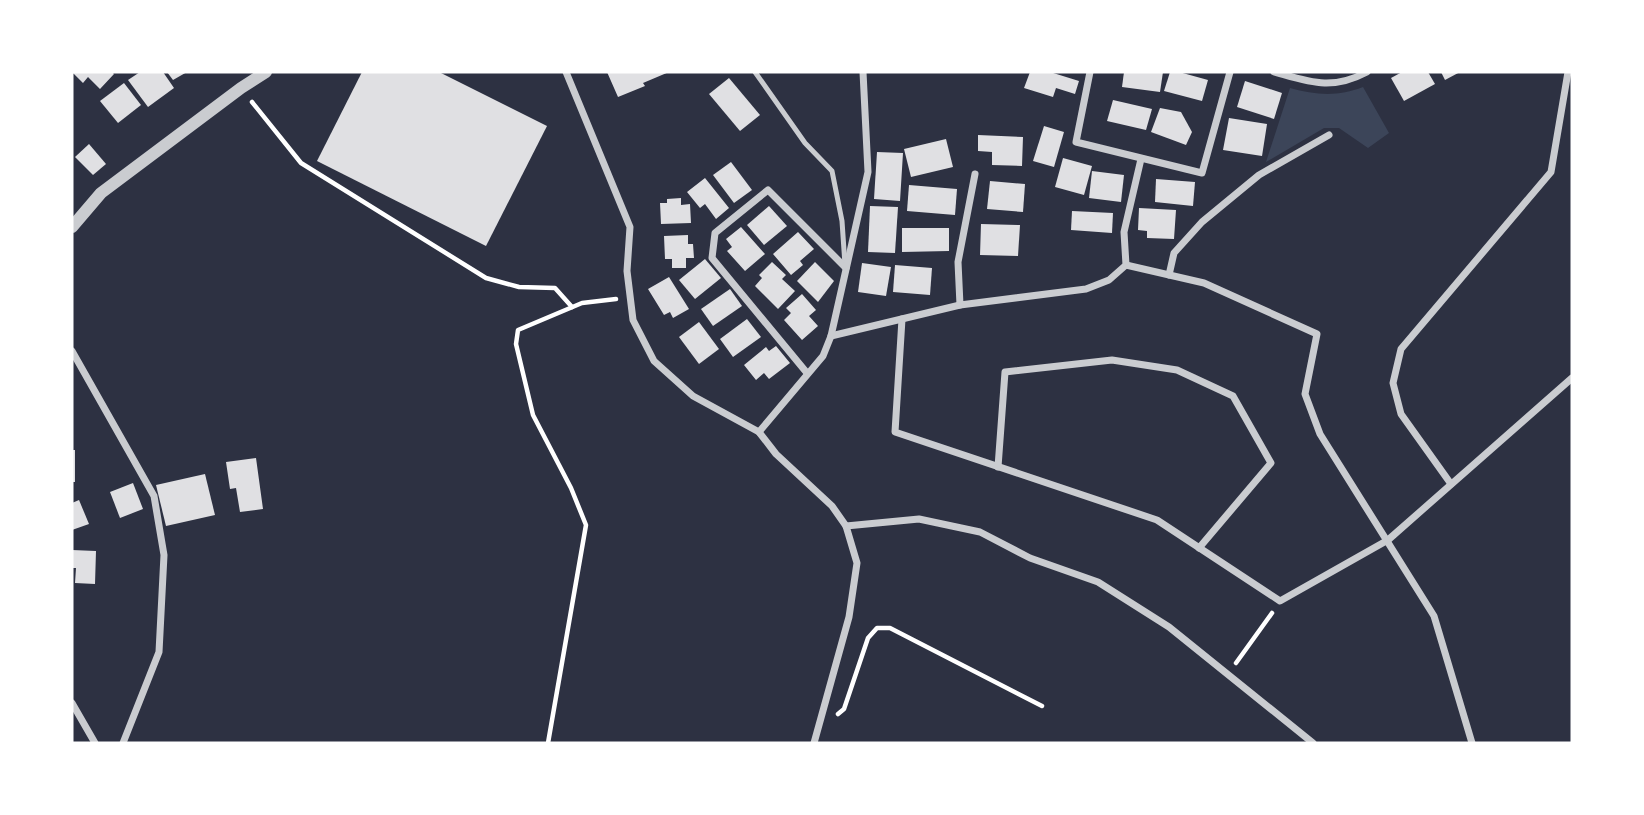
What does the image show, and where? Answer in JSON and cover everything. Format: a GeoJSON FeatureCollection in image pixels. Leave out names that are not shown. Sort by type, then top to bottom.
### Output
{"type":"FeatureCollection","features":[{"type":"Feature","properties":{"kind":"street"},"geometry":{"type":"LineString","coordinates":[[72,227],[101,193],[266,72]]}},
{"type":"Feature","properties":{"kind":"street"},"geometry":{"type":"LineString","coordinates":[[566,72],[630,227],[627,271],[633,320],[654,360],[693,396],[759,432],[776,454],[832,506],[846,526],[857,563],[849,617],[814,743]]}},
{"type":"Feature","properties":{"kind":"street"},"geometry":{"type":"LineString","coordinates":[[759,432],[823,356],[831,336],[868,172],[863,72]]}},
{"type":"Feature","properties":{"kind":"street"},"geometry":{"type":"LineString","coordinates":[[1090,72],[1076,142],[1202,173],[1230,72]]}},
{"type":"Feature","properties":{"kind":"street"},"geometry":{"type":"LineString","coordinates":[[1274,72],[1317,84],[1348,82],[1367,72]]}},
{"type":"Feature","properties":{"kind":"street"},"geometry":{"type":"LineString","coordinates":[[1451,484],[1401,414],[1393,383],[1401,349],[1551,173],[1568,72]]}},
{"type":"Feature","properties":{"kind":"street"},"geometry":{"type":"LineString","coordinates":[[1169,275],[1174,253],[1202,222],[1259,176],[1329,135]]}},
{"type":"Feature","properties":{"kind":"street"},"geometry":{"type":"LineString","coordinates":[[1126,265],[1124,232],[1141,159]]}},
{"type":"Feature","properties":{"kind":"street"},"geometry":{"type":"LineString","coordinates":[[960,305],[958,262],[975,174]]}},
{"type":"Feature","properties":{"kind":"street"},"geometry":{"type":"LineString","coordinates":[[807,373],[712,258],[715,233],[768,190],[846,268]]}},
{"type":"Feature","properties":{"kind":"street"},"geometry":{"type":"LineString","coordinates":[[831,336],[960,305],[1086,289],[1110,280],[1126,265]]}},
{"type":"Feature","properties":{"kind":"street"},"geometry":{"type":"LineString","coordinates":[[1126,265],[1204,282],[1317,334],[1305,394],[1320,434],[1434,616],[1472,743]]}},
{"type":"Feature","properties":{"kind":"street"},"geometry":{"type":"LineString","coordinates":[[902,319],[895,432],[1157,520],[1280,601],[1388,540],[1572,378]]}},
{"type":"Feature","properties":{"kind":"street"},"geometry":{"type":"LineString","coordinates":[[72,351],[153,496],[164,555],[159,652],[123,743]]}},
{"type":"Feature","properties":{"kind":"street"},"geometry":{"type":"LineString","coordinates":[[998,467],[1004,372],[1112,360],[1177,370],[1233,396],[1271,463],[1199,548]]}},
{"type":"Feature","properties":{"kind":"street"},"geometry":{"type":"LineString","coordinates":[[846,526],[919,519],[981,532],[1030,558],[1098,582],[1169,627],[1313,743]]}},
{"type":"Feature","properties":{"kind":"street"},"geometry":{"type":"LineString","coordinates":[[72,704],[95,743]]}},
{"type":"Feature","properties":{"kind":"lane"},"geometry":{"type":"LineString","coordinates":[[755,72],[805,143],[832,171],[842,221],[846,268]]}},
{"type":"Feature","properties":{"kind":"path"},"geometry":{"type":"LineString","coordinates":[[241,88],[301,163],[486,278],[519,287],[555,289],[572,307]]}},
{"type":"Feature","properties":{"kind":"path"},"geometry":{"type":"LineString","coordinates":[[548,743],[586,525],[571,488],[533,415],[516,344],[518,330],[582,303],[630,297]]}},
{"type":"Feature","properties":{"kind":"path"},"geometry":{"type":"LineString","coordinates":[[1228,674],[1280,601]]}},
{"type":"Feature","properties":{"kind":"path"},"geometry":{"type":"LineString","coordinates":[[817,733],[844,709],[868,638],[877,628],[890,628],[1042,706]]}},
{"type":"Feature","properties":{"kind":"shaded area"},"geometry":{"type":"Polygon","coordinates":[[[1363,87],[1389,133],[1368,148],[1339,128],[1324,128],[1266,162],[1290,88],[1326,94],[1363,87]]]}},
{"type":"Feature","properties":{"kind":"building"},"geometry":{"type":"Polygon","coordinates":[[[72,72],[114,74],[100,89],[88,77],[83,83],[72,72]]]}},
{"type":"Feature","properties":{"kind":"building"},"geometry":{"type":"Polygon","coordinates":[[[140,72],[163,72],[174,88],[148,107],[128,80],[140,72]]]}},
{"type":"Feature","properties":{"kind":"building"},"geometry":{"type":"Polygon","coordinates":[[[167,72],[187,72],[173,80],[167,72]]]}},
{"type":"Feature","properties":{"kind":"building"},"geometry":{"type":"Polygon","coordinates":[[[362,72],[439,72],[547,126],[486,246],[317,161],[362,72]]]}},
{"type":"Feature","properties":{"kind":"building"},"geometry":{"type":"Polygon","coordinates":[[[607,72],[669,72],[618,97],[607,72]]]}},
{"type":"Feature","properties":{"kind":"building"},"geometry":{"type":"Polygon","coordinates":[[[1030,72],[1050,72],[1079,81],[1075,94],[1056,88],[1053,97],[1024,88],[1030,72]]]}},
{"type":"Feature","properties":{"kind":"building"},"geometry":{"type":"Polygon","coordinates":[[[1124,72],[1163,72],[1160,92],[1122,87],[1124,72]]]}},
{"type":"Feature","properties":{"kind":"building"},"geometry":{"type":"Polygon","coordinates":[[[1170,72],[1208,80],[1202,101],[1164,91],[1170,72]]]}},
{"type":"Feature","properties":{"kind":"building"},"geometry":{"type":"Polygon","coordinates":[[[1402,72],[1428,72],[1435,84],[1404,101],[1391,78],[1402,72]]]}},
{"type":"Feature","properties":{"kind":"building"},"geometry":{"type":"Polygon","coordinates":[[[1441,72],[1460,72],[1445,80],[1441,72]]]}},
{"type":"Feature","properties":{"kind":"building"},"geometry":{"type":"Polygon","coordinates":[[[729,78],[760,115],[740,131],[709,94],[729,78]]]}},
{"type":"Feature","properties":{"kind":"building"},"geometry":{"type":"Polygon","coordinates":[[[1245,81],[1282,93],[1274,119],[1237,107],[1245,81]]]}},
{"type":"Feature","properties":{"kind":"building"},"geometry":{"type":"Polygon","coordinates":[[[124,83],[141,105],[118,123],[100,101],[124,83]]]}},
{"type":"Feature","properties":{"kind":"building"},"geometry":{"type":"Polygon","coordinates":[[[1113,100],[1152,109],[1146,130],[1107,121],[1113,100]]]}},
{"type":"Feature","properties":{"kind":"building"},"geometry":{"type":"Polygon","coordinates":[[[1160,108],[1181,112],[1192,132],[1186,145],[1151,132],[1160,108]]]}},
{"type":"Feature","properties":{"kind":"building"},"geometry":{"type":"Polygon","coordinates":[[[1229,118],[1267,124],[1262,156],[1223,150],[1229,118]]]}},
{"type":"Feature","properties":{"kind":"building"},"geometry":{"type":"Polygon","coordinates":[[[1044,126],[1064,132],[1054,167],[1033,161],[1044,126]]]}},
{"type":"Feature","properties":{"kind":"building"},"geometry":{"type":"Polygon","coordinates":[[[978,135],[1023,137],[1022,166],[992,165],[992,152],[978,151],[978,135]]]}},
{"type":"Feature","properties":{"kind":"building"},"geometry":{"type":"Polygon","coordinates":[[[946,139],[953,167],[911,177],[904,149],[946,139]]]}},
{"type":"Feature","properties":{"kind":"building"},"geometry":{"type":"Polygon","coordinates":[[[89,144],[106,164],[93,175],[75,157],[89,144]]]}},
{"type":"Feature","properties":{"kind":"building"},"geometry":{"type":"Polygon","coordinates":[[[877,152],[903,153],[900,201],[874,199],[877,152]]]}},
{"type":"Feature","properties":{"kind":"building"},"geometry":{"type":"Polygon","coordinates":[[[1063,158],[1092,166],[1084,195],[1055,187],[1063,158]]]}},
{"type":"Feature","properties":{"kind":"building"},"geometry":{"type":"Polygon","coordinates":[[[731,162],[752,190],[734,203],[713,175],[731,162]]]}},
{"type":"Feature","properties":{"kind":"building"},"geometry":{"type":"Polygon","coordinates":[[[1092,171],[1124,175],[1121,202],[1089,198],[1092,171]]]}},
{"type":"Feature","properties":{"kind":"building"},"geometry":{"type":"Polygon","coordinates":[[[705,178],[729,208],[716,219],[705,204],[700,208],[687,192],[705,178]]]}},
{"type":"Feature","properties":{"kind":"building"},"geometry":{"type":"Polygon","coordinates":[[[1156,179],[1195,182],[1193,206],[1155,202],[1156,179]]]}},
{"type":"Feature","properties":{"kind":"building"},"geometry":{"type":"Polygon","coordinates":[[[990,181],[1025,184],[1023,212],[987,209],[990,181]]]}},
{"type":"Feature","properties":{"kind":"building"},"geometry":{"type":"Polygon","coordinates":[[[909,185],[957,189],[955,215],[907,211],[909,185]]]}},
{"type":"Feature","properties":{"kind":"building"},"geometry":{"type":"Polygon","coordinates":[[[681,198],[681,205],[690,204],[691,223],[661,224],[660,203],[667,203],[667,199],[681,198]]]}},
{"type":"Feature","properties":{"kind":"building"},"geometry":{"type":"Polygon","coordinates":[[[769,206],[787,226],[764,245],[747,225],[769,206]]]}},
{"type":"Feature","properties":{"kind":"building"},"geometry":{"type":"Polygon","coordinates":[[[870,206],[898,207],[895,253],[868,252],[870,206]]]}},
{"type":"Feature","properties":{"kind":"building"},"geometry":{"type":"Polygon","coordinates":[[[1139,208],[1176,210],[1174,239],[1147,238],[1147,231],[1138,230],[1139,208]]]}},
{"type":"Feature","properties":{"kind":"building"},"geometry":{"type":"Polygon","coordinates":[[[1072,211],[1113,213],[1112,233],[1071,230],[1072,211]]]}},
{"type":"Feature","properties":{"kind":"building"},"geometry":{"type":"Polygon","coordinates":[[[981,224],[1020,225],[1018,256],[980,255],[981,224]]]}},
{"type":"Feature","properties":{"kind":"building"},"geometry":{"type":"Polygon","coordinates":[[[741,227],[765,254],[745,271],[727,251],[732,247],[726,239],[741,227]]]}},
{"type":"Feature","properties":{"kind":"building"},"geometry":{"type":"Polygon","coordinates":[[[902,228],[949,228],[949,251],[902,252],[902,228]]]}},
{"type":"Feature","properties":{"kind":"building"},"geometry":{"type":"Polygon","coordinates":[[[798,232],[814,249],[800,261],[803,265],[791,275],[773,254],[798,232]]]}},
{"type":"Feature","properties":{"kind":"building"},"geometry":{"type":"Polygon","coordinates":[[[688,235],[688,244],[693,244],[694,258],[686,258],[686,268],[672,268],[672,259],[665,259],[664,236],[688,235]]]}},
{"type":"Feature","properties":{"kind":"building"},"geometry":{"type":"Polygon","coordinates":[[[705,259],[721,278],[695,299],[679,280],[705,259]]]}},
{"type":"Feature","properties":{"kind":"building"},"geometry":{"type":"Polygon","coordinates":[[[772,262],[786,275],[782,279],[795,291],[778,309],[755,286],[762,278],[759,275],[772,262]]]}},
{"type":"Feature","properties":{"kind":"building"},"geometry":{"type":"Polygon","coordinates":[[[815,262],[834,281],[818,302],[797,281],[815,262]]]}},
{"type":"Feature","properties":{"kind":"building"},"geometry":{"type":"Polygon","coordinates":[[[862,263],[891,267],[886,296],[858,292],[862,263]]]}},
{"type":"Feature","properties":{"kind":"building"},"geometry":{"type":"Polygon","coordinates":[[[895,265],[932,268],[930,295],[893,292],[895,265]]]}},
{"type":"Feature","properties":{"kind":"building"},"geometry":{"type":"Polygon","coordinates":[[[669,277],[689,309],[673,318],[670,312],[664,315],[648,289],[669,277]]]}},
{"type":"Feature","properties":{"kind":"building"},"geometry":{"type":"Polygon","coordinates":[[[730,289],[742,306],[713,326],[701,309],[730,289]]]}},
{"type":"Feature","properties":{"kind":"building"},"geometry":{"type":"Polygon","coordinates":[[[802,294],[816,310],[809,316],[818,326],[802,340],[784,320],[791,313],[786,308],[802,294]]]}},
{"type":"Feature","properties":{"kind":"building"},"geometry":{"type":"Polygon","coordinates":[[[747,319],[761,337],[733,357],[720,339],[747,319]]]}},
{"type":"Feature","properties":{"kind":"building"},"geometry":{"type":"Polygon","coordinates":[[[699,322],[719,349],[699,364],[679,337],[699,322]]]}},
{"type":"Feature","properties":{"kind":"building"},"geometry":{"type":"Polygon","coordinates":[[[776,346],[790,363],[769,379],[764,373],[756,380],[744,365],[766,347],[769,351],[776,346]]]}},
{"type":"Feature","properties":{"kind":"building"},"geometry":{"type":"Polygon","coordinates":[[[72,450],[75,450],[75,482],[72,482],[72,450]]]}},
{"type":"Feature","properties":{"kind":"building"},"geometry":{"type":"Polygon","coordinates":[[[256,458],[263,509],[240,512],[236,488],[230,489],[226,462],[256,458]]]}},
{"type":"Feature","properties":{"kind":"building"},"geometry":{"type":"Polygon","coordinates":[[[205,474],[215,515],[166,526],[156,485],[205,474]]]}},
{"type":"Feature","properties":{"kind":"building"},"geometry":{"type":"Polygon","coordinates":[[[133,483],[143,509],[120,518],[110,492],[133,483]]]}},
{"type":"Feature","properties":{"kind":"building"},"geometry":{"type":"Polygon","coordinates":[[[79,500],[89,524],[72,530],[72,503],[79,500]]]}},
{"type":"Feature","properties":{"kind":"building"},"geometry":{"type":"Polygon","coordinates":[[[72,550],[96,551],[95,584],[75,583],[76,568],[72,568],[72,550]]]}}]}
